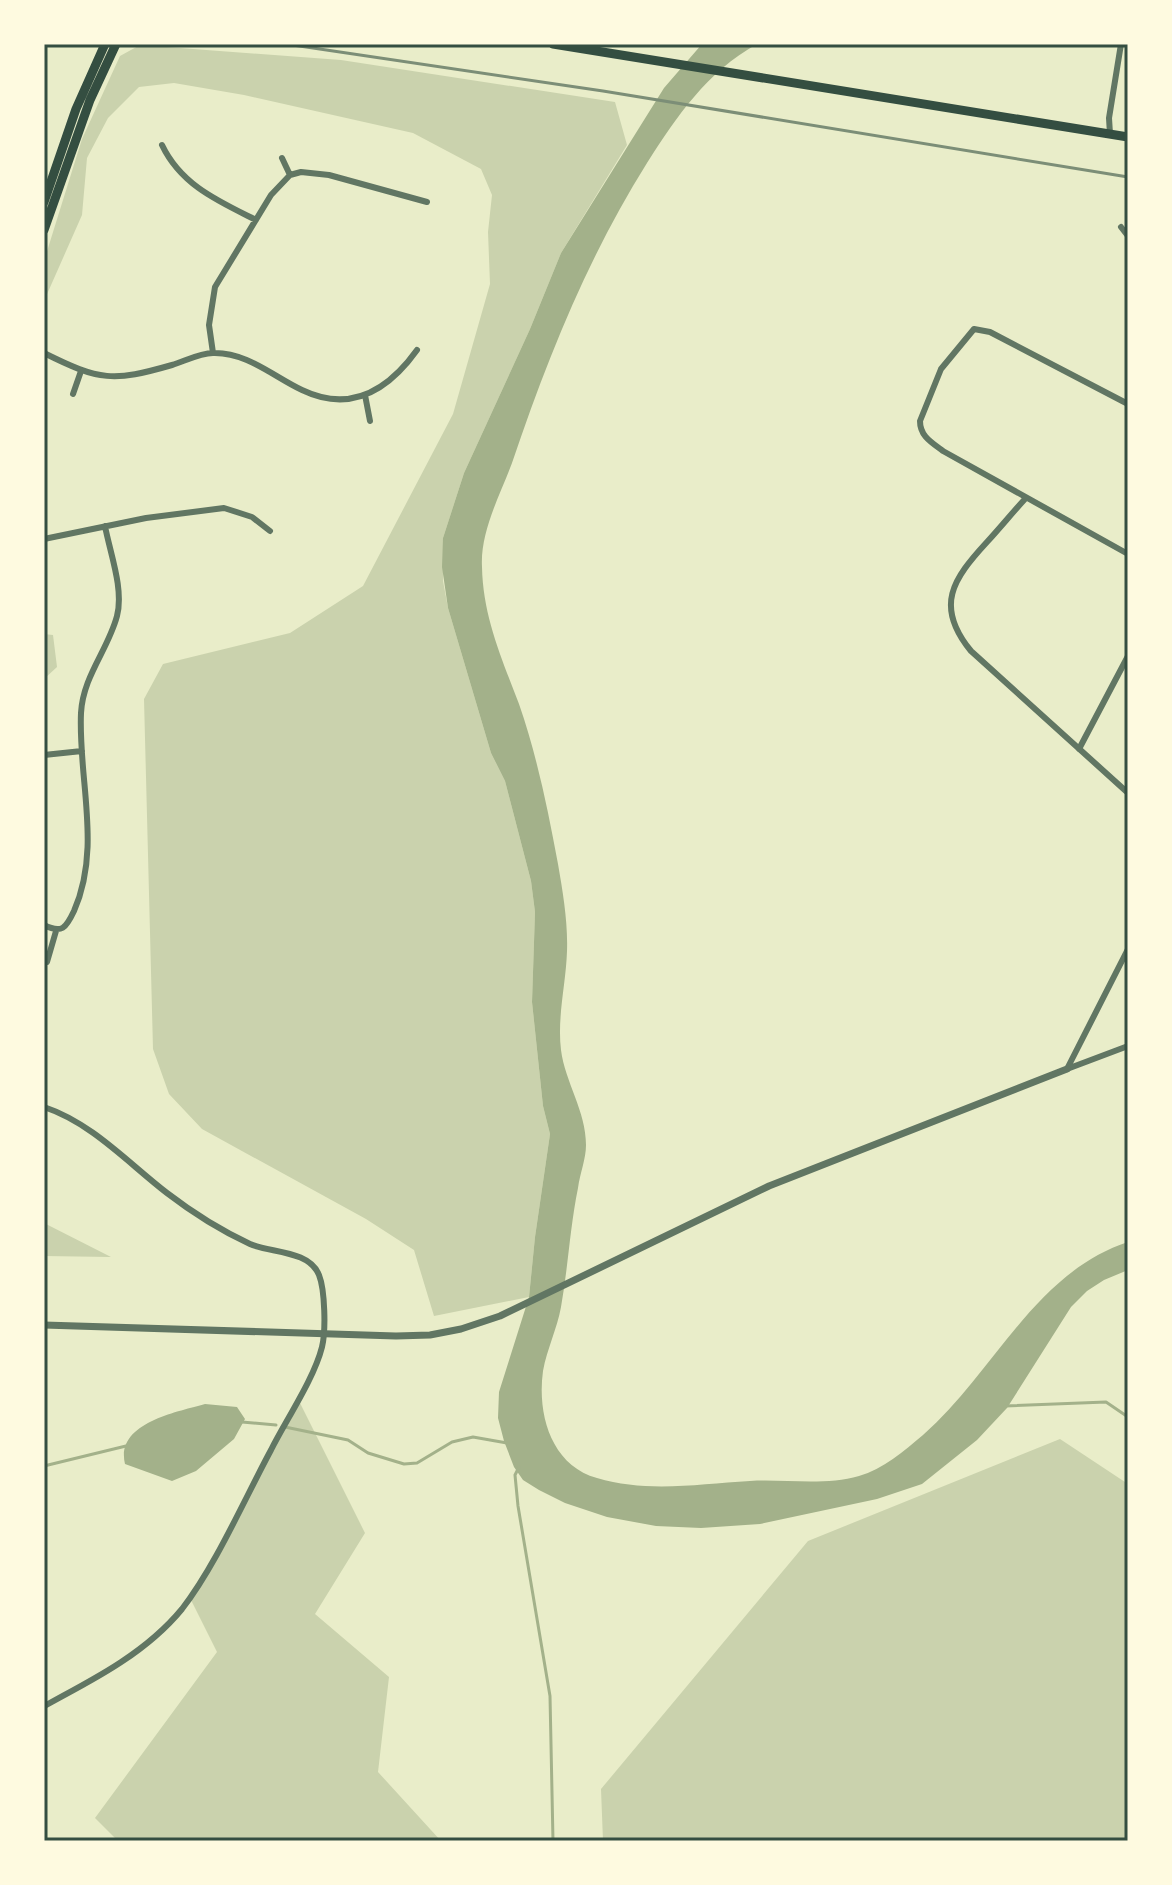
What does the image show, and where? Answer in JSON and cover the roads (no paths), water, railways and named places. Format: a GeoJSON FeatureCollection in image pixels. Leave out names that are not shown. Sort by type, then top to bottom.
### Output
{"type":"FeatureCollection","features":[{"type":"Feature","properties":{"kind":"main road"},"geometry":{"type":"LineString","coordinates":[[44,230],[105,44]]}},
{"type":"Feature","properties":{"kind":"main road"},"geometry":{"type":"LineString","coordinates":[[44,202],[92,83],[116,44]]}},
{"type":"Feature","properties":{"kind":"main road"},"geometry":{"type":"LineString","coordinates":[[553,44],[1128,137]]}},
{"type":"Feature","properties":{"kind":"street"},"geometry":{"type":"LineString","coordinates":[[1110,134],[1109,118],[1121,44]]}},
{"type":"Feature","properties":{"kind":"street"},"geometry":{"type":"LineString","coordinates":[[162,145],[178,172],[194,187],[256,220]]}},
{"type":"Feature","properties":{"kind":"street"},"geometry":{"type":"LineString","coordinates":[[282,158],[290,175]]}},
{"type":"Feature","properties":{"kind":"street"},"geometry":{"type":"LineString","coordinates":[[213,353],[209,325],[215,287],[271,195],[290,175],[301,172],[329,175],[427,202]]}},
{"type":"Feature","properties":{"kind":"street"},"geometry":{"type":"LineString","coordinates":[[1121,227],[1128,236]]}},
{"type":"Feature","properties":{"kind":"street"},"geometry":{"type":"LineString","coordinates":[[1128,404],[990,332],[974,329],[941,369],[920,421],[925,438],[943,451],[1128,554]]}},
{"type":"Feature","properties":{"kind":"street"},"geometry":{"type":"LineString","coordinates":[[44,353],[81,371],[121,378],[213,353],[237,357],[265,368],[302,390],[323,397],[346,399],[384,387],[417,350]]}},
{"type":"Feature","properties":{"kind":"street"},"geometry":{"type":"LineString","coordinates":[[73,394],[81,371]]}},
{"type":"Feature","properties":{"kind":"street"},"geometry":{"type":"LineString","coordinates":[[365,395],[370,421]]}},
{"type":"Feature","properties":{"kind":"street"},"geometry":{"type":"LineString","coordinates":[[1025,499],[954,581],[952,601],[955,628],[971,651],[1128,793]]}},
{"type":"Feature","properties":{"kind":"street"},"geometry":{"type":"LineString","coordinates":[[44,539],[105,526],[224,508],[252,517],[270,531]]}},
{"type":"Feature","properties":{"kind":"street"},"geometry":{"type":"LineString","coordinates":[[44,925],[56,931],[63,930],[67,925],[87,867],[90,838],[81,711],[85,687],[117,615],[118,590],[105,526]]}},
{"type":"Feature","properties":{"kind":"street"},"geometry":{"type":"LineString","coordinates":[[1079,749],[1128,656]]}},
{"type":"Feature","properties":{"kind":"street"},"geometry":{"type":"LineString","coordinates":[[44,755],[82,751]]}},
{"type":"Feature","properties":{"kind":"street"},"geometry":{"type":"LineString","coordinates":[[47,962],[56,931]]}},
{"type":"Feature","properties":{"kind":"street"},"geometry":{"type":"LineString","coordinates":[[1067,1069],[1128,949]]}},
{"type":"Feature","properties":{"kind":"street"},"geometry":{"type":"LineString","coordinates":[[44,1325],[323,1336],[430,1335],[461,1329],[500,1316],[769,1186],[1128,1046]]}},
{"type":"Feature","properties":{"kind":"street"},"geometry":{"type":"LineString","coordinates":[[44,1107],[93,1132],[205,1221],[253,1245],[295,1256],[313,1265],[319,1275],[323,1297],[322,1347],[304,1388],[243,1504],[182,1609],[120,1664],[44,1706]]}},
{"type":"Feature","properties":{"kind":"waterway"},"geometry":{"type":"LineString","coordinates":[[1005,1406],[1106,1402],[1128,1417]]}},
{"type":"Feature","properties":{"kind":"waterway"},"geometry":{"type":"LineString","coordinates":[[242,1422],[276,1425]]}},
{"type":"Feature","properties":{"kind":"waterway"},"geometry":{"type":"LineString","coordinates":[[285,1427],[348,1440],[368,1453],[404,1464],[417,1463],[452,1442],[473,1437],[507,1443]]}},
{"type":"Feature","properties":{"kind":"waterway"},"geometry":{"type":"LineString","coordinates":[[44,1466],[126,1446]]}},
{"type":"Feature","properties":{"kind":"waterway"},"geometry":{"type":"LineString","coordinates":[[519,1467],[515,1475],[518,1506],[550,1696],[553,1841]]}},
{"type":"Feature","properties":{"kind":"railway"},"geometry":{"type":"LineString","coordinates":[[44,45],[51,44]]}},
{"type":"Feature","properties":{"kind":"railway"},"geometry":{"type":"LineString","coordinates":[[286,44],[603,91],[1128,177]]}}]}
